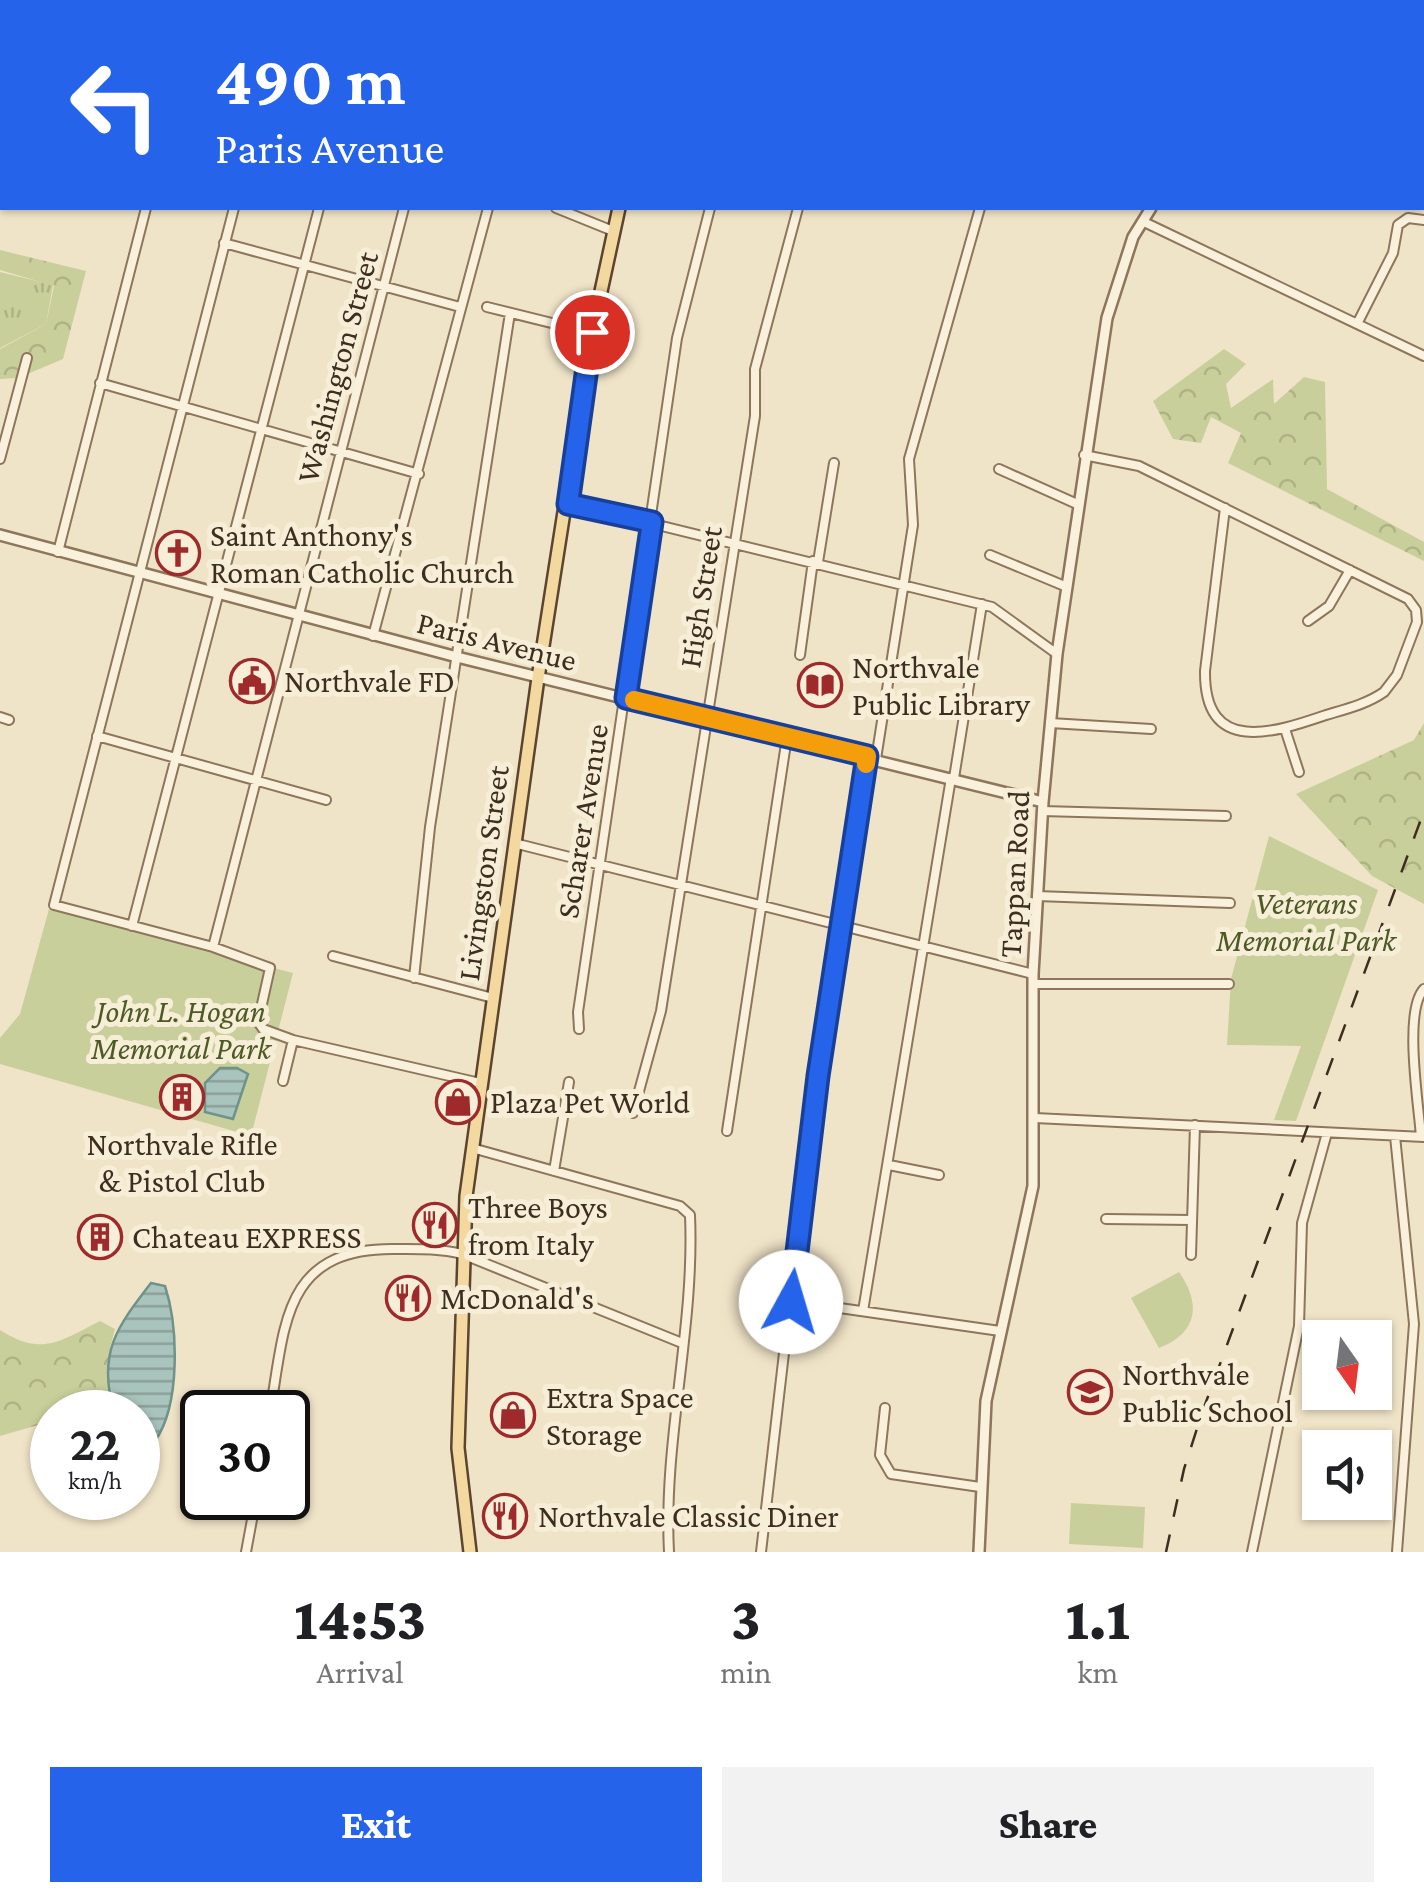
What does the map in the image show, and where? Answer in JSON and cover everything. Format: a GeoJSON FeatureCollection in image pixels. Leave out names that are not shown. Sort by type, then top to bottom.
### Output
{"type":"FeatureCollection","features":[{"type":"Feature","properties":{"kind":"main road","name":"Livingston Street"},"geometry":{"type":"LineString","coordinates":[[470,1552],[458,1442],[462,1254],[472,1148],[538,678],[592,332],[618,210]]}},
{"type":"Feature","properties":{"kind":"street"},"geometry":{"type":"LineString","coordinates":[[58,552],[144,210]]}},
{"type":"Feature","properties":{"kind":"street"},"geometry":{"type":"LineString","coordinates":[[233,210],[54,905],[213,947],[270,968],[258,1022],[263,1029],[294,1040],[480,1084]]}},
{"type":"Feature","properties":{"kind":"street"},"geometry":{"type":"LineString","coordinates":[[132,926],[318,210]]}},
{"type":"Feature","properties":{"kind":"street","name":"Washington Street"},"geometry":{"type":"LineString","coordinates":[[213,947],[404,210]]}},
{"type":"Feature","properties":{"kind":"street"},"geometry":{"type":"LineString","coordinates":[[373,636],[487,210]]}},
{"type":"Feature","properties":{"kind":"street"},"geometry":{"type":"LineString","coordinates":[[561,210],[613,231]]}},
{"type":"Feature","properties":{"kind":"street","name":"Scharer Avenue"},"geometry":{"type":"LineString","coordinates":[[579,1029],[599,866],[679,327],[709,210]]}},
{"type":"Feature","properties":{"kind":"street","name":"High Street"},"geometry":{"type":"LineString","coordinates":[[633,1113],[660,1011],[754,416],[754,369],[797,210]]}},
{"type":"Feature","properties":{"kind":"street"},"geometry":{"type":"LineString","coordinates":[[761,1552],[842,925],[913,525],[908,464],[979,210]]}},
{"type":"Feature","properties":{"kind":"street","name":"Tappan Road"},"geometry":{"type":"LineString","coordinates":[[979,1552],[986,1401],[1032,1200],[1033,979],[1042,807],[1066,587],[1113,290],[1133,237],[1150,210]]}},
{"type":"Feature","properties":{"kind":"street"},"geometry":{"type":"LineString","coordinates":[[1357,324],[1392,254],[1398,225],[1408,218],[1424,220]]}},
{"type":"Feature","properties":{"kind":"street"},"geometry":{"type":"LineString","coordinates":[[1144,222],[1424,356]]}},
{"type":"Feature","properties":{"kind":"street"},"geometry":{"type":"LineString","coordinates":[[224,243],[460,307]]}},
{"type":"Feature","properties":{"kind":"street"},"geometry":{"type":"LineString","coordinates":[[487,308],[592,332]]}},
{"type":"Feature","properties":{"kind":"street"},"geometry":{"type":"LineString","coordinates":[[414,978],[430,827],[510,313]]}},
{"type":"Feature","properties":{"kind":"street"},"geometry":{"type":"LineString","coordinates":[[0,459],[27,358]]}},
{"type":"Feature","properties":{"kind":"street"},"geometry":{"type":"LineString","coordinates":[[100,384],[419,474]]}},
{"type":"Feature","properties":{"kind":"street"},"geometry":{"type":"LineString","coordinates":[[1084,456],[1135,464],[1225,508],[1408,599],[1416,610],[1417,622],[1397,675],[1376,698],[1260,736],[1242,732],[1224,720],[1206,692],[1205,671],[1225,508]]}},
{"type":"Feature","properties":{"kind":"street"},"geometry":{"type":"LineString","coordinates":[[800,655],[834,463]]}},
{"type":"Feature","properties":{"kind":"street"},"geometry":{"type":"LineString","coordinates":[[999,469],[1077,504]]}},
{"type":"Feature","properties":{"kind":"street"},"geometry":{"type":"LineString","coordinates":[[568,504],[982,604],[1058,654]]}},
{"type":"Feature","properties":{"kind":"street"},"geometry":{"type":"LineString","coordinates":[[0,550],[2,536]]}},
{"type":"Feature","properties":{"kind":"street","name":"Paris Avenue"},"geometry":{"type":"LineString","coordinates":[[2,536],[373,636],[952,778],[1042,807],[1226,816]]}},
{"type":"Feature","properties":{"kind":"street"},"geometry":{"type":"LineString","coordinates":[[990,555],[1066,587]]}},
{"type":"Feature","properties":{"kind":"street"},"geometry":{"type":"LineString","coordinates":[[1308,621],[1329,606],[1350,570]]}},
{"type":"Feature","properties":{"kind":"street"},"geometry":{"type":"LineString","coordinates":[[863,1312],[982,604]]}},
{"type":"Feature","properties":{"kind":"street"},"geometry":{"type":"LineString","coordinates":[[1050,723],[1152,729]]}},
{"type":"Feature","properties":{"kind":"street"},"geometry":{"type":"LineString","coordinates":[[1285,729],[1299,772]]}},
{"type":"Feature","properties":{"kind":"street"},"geometry":{"type":"LineString","coordinates":[[98,736],[326,800]]}},
{"type":"Feature","properties":{"kind":"street"},"geometry":{"type":"LineString","coordinates":[[727,1131],[787,737]]}},
{"type":"Feature","properties":{"kind":"street"},"geometry":{"type":"LineString","coordinates":[[514,843],[842,925],[1033,979],[1229,984]]}},
{"type":"Feature","properties":{"kind":"street"},"geometry":{"type":"LineString","coordinates":[[1038,896],[1230,903]]}},
{"type":"Feature","properties":{"kind":"street"},"geometry":{"type":"LineString","coordinates":[[333,956],[493,998]]}},
{"type":"Feature","properties":{"kind":"street"},"geometry":{"type":"LineString","coordinates":[[1034,1118],[1423,1137],[1416,1003],[1424,989]]}},
{"type":"Feature","properties":{"kind":"street"},"geometry":{"type":"LineString","coordinates":[[283,1081],[294,1040]]}},
{"type":"Feature","properties":{"kind":"street"},"geometry":{"type":"LineString","coordinates":[[554,1171],[569,1082]]}},
{"type":"Feature","properties":{"kind":"street"},"geometry":{"type":"LineString","coordinates":[[1190,1255],[1195,1125]]}},
{"type":"Feature","properties":{"kind":"street"},"geometry":{"type":"LineString","coordinates":[[1252,1552],[1299,1326],[1302,1223],[1327,1132]]}},
{"type":"Feature","properties":{"kind":"street"},"geometry":{"type":"LineString","coordinates":[[1395,1136],[1414,1324],[1397,1552]]}},
{"type":"Feature","properties":{"kind":"street"},"geometry":{"type":"LineString","coordinates":[[472,1148],[686,1209]]}},
{"type":"Feature","properties":{"kind":"street"},"geometry":{"type":"LineString","coordinates":[[889,1165],[939,1175]]}},
{"type":"Feature","properties":{"kind":"street"},"geometry":{"type":"LineString","coordinates":[[669,1552],[668,1496],[691,1222],[686,1209],[691,1199]]}},
{"type":"Feature","properties":{"kind":"street"},"geometry":{"type":"LineString","coordinates":[[1106,1220],[1192,1220]]}},
{"type":"Feature","properties":{"kind":"street"},"geometry":{"type":"LineString","coordinates":[[274,1390],[292,1303],[304,1280],[323,1263],[368,1249],[462,1254],[682,1344]]}},
{"type":"Feature","properties":{"kind":"street"},"geometry":{"type":"LineString","coordinates":[[791,1302],[1000,1332]]}},
{"type":"Feature","properties":{"kind":"street"},"geometry":{"type":"LineString","coordinates":[[885,1408],[880,1455],[890,1474],[980,1487]]}},
{"type":"Feature","properties":{"kind":"street"},"geometry":{"type":"LineString","coordinates":[[246,1552],[252,1520]]}},
{"type":"Feature","properties":{"kind":"green space"},"geometry":{"type":"Polygon","coordinates":[[[0,250],[86,271],[63,359],[18,378],[0,379],[0,349],[46,324],[54,286],[0,270],[0,250]]]}},
{"type":"Feature","properties":{"kind":"green space"},"geometry":{"type":"Polygon","coordinates":[[[0,272],[53,285],[46,324],[0,348],[0,272]]]}},
{"type":"Feature","properties":{"kind":"green space"},"geometry":{"type":"Polygon","coordinates":[[[1224,349],[1246,364],[1226,384],[1231,408],[1273,379],[1274,404],[1304,377],[1325,382],[1327,489],[1424,542],[1424,561],[1228,463],[1241,433],[1211,417],[1201,443],[1173,439],[1153,401],[1224,349]]]}},
{"type":"Feature","properties":{"kind":"green space"},"geometry":{"type":"Polygon","coordinates":[[[1424,723],[1424,904],[1372,876],[1296,794],[1414,740],[1424,723]]]}},
{"type":"Feature","properties":{"kind":"green space","name":"Veterans Memorial Park"},"geometry":{"type":"Polygon","coordinates":[[[1269,836],[1378,890],[1296,1121],[1274,1120],[1301,1046],[1227,1045],[1231,979],[1269,836]]]}},
{"type":"Feature","properties":{"kind":"green space","name":"John L. Hogan Memorial Park"},"geometry":{"type":"Polygon","coordinates":[[[49,909],[293,973],[251,1136],[0,1064],[0,1038],[20,1014],[49,909]]]}},
{"type":"Feature","properties":{"kind":"green space"},"geometry":{"type":"Polygon","coordinates":[[[1179,1272],[1191,1296],[1192,1317],[1181,1334],[1159,1348],[1131,1298],[1179,1272]]]}},
{"type":"Feature","properties":{"kind":"green space"},"geometry":{"type":"Polygon","coordinates":[[[100,1321],[115,1329],[110,1348],[112,1390],[30,1390],[30,1427],[0,1436],[0,1330],[28,1343],[62,1340],[100,1321]]]}},
{"type":"Feature","properties":{"kind":"green space"},"geometry":{"type":"Polygon","coordinates":[[[1071,1503],[1145,1507],[1143,1548],[1069,1544],[1071,1503]]]}},
{"type":"Feature","properties":{"kind":"water"},"geometry":{"type":"Polygon","coordinates":[[[220,1068],[237,1068],[248,1074],[233,1119],[205,1112],[205,1083],[220,1068]]]}},
{"type":"Feature","properties":{"kind":"water"},"geometry":{"type":"Polygon","coordinates":[[[151,1283],[165,1286],[173,1322],[175,1365],[169,1407],[160,1431],[160,1390],[109,1390],[109,1357],[128,1313],[151,1283]]]}},
{"type":"Feature","properties":{"kind":"railway"},"geometry":{"type":"LineString","coordinates":[[1166,1552],[1184,1469],[1203,1410],[1424,811]]}},
{"type":"Feature","properties":{"kind":"slow traffic"},"geometry":{"type":"LineString","coordinates":[[634,700],[867,756],[866,764]]}},
{"type":"Feature","properties":{"kind":"place","name":"Saint Anthony's Roman Catholic Church"},"geometry":{"type":"Point","coordinates":[178,553]}},
{"type":"Feature","properties":{"kind":"place","name":"Northvale FD"},"geometry":{"type":"Point","coordinates":[252,681]}},
{"type":"Feature","properties":{"kind":"place","name":"Northvale Public Library"},"geometry":{"type":"Point","coordinates":[820,685]}},
{"type":"Feature","properties":{"kind":"place","name":"Northvale Rifle & Pistol Club"},"geometry":{"type":"Point","coordinates":[182,1097]}},
{"type":"Feature","properties":{"kind":"place","name":"Plaza Pet World"},"geometry":{"type":"Point","coordinates":[458,1102]}},
{"type":"Feature","properties":{"kind":"place","name":"Three Boys from Italy"},"geometry":{"type":"Point","coordinates":[435,1225]}},
{"type":"Feature","properties":{"kind":"place","name":"Chateau EXPRESS"},"geometry":{"type":"Point","coordinates":[100,1237]}},
{"type":"Feature","properties":{"kind":"place","name":"McDonald's"},"geometry":{"type":"Point","coordinates":[408,1298]}},
{"type":"Feature","properties":{"kind":"place","name":"Northvale Public School"},"geometry":{"type":"Point","coordinates":[1090,1392]}},
{"type":"Feature","properties":{"kind":"place","name":"Extra Space Storage"},"geometry":{"type":"Point","coordinates":[513,1415]}},
{"type":"Feature","properties":{"kind":"place","name":"Northvale Classic Diner"},"geometry":{"type":"Point","coordinates":[505,1516]}},
{"type":"Feature","properties":{"kind":"route"},"geometry":{"type":"LineString","coordinates":[[592,332],[568,504],[652,522],[626,698],[867,756],[818,1076],[791,1302]]}}]}
